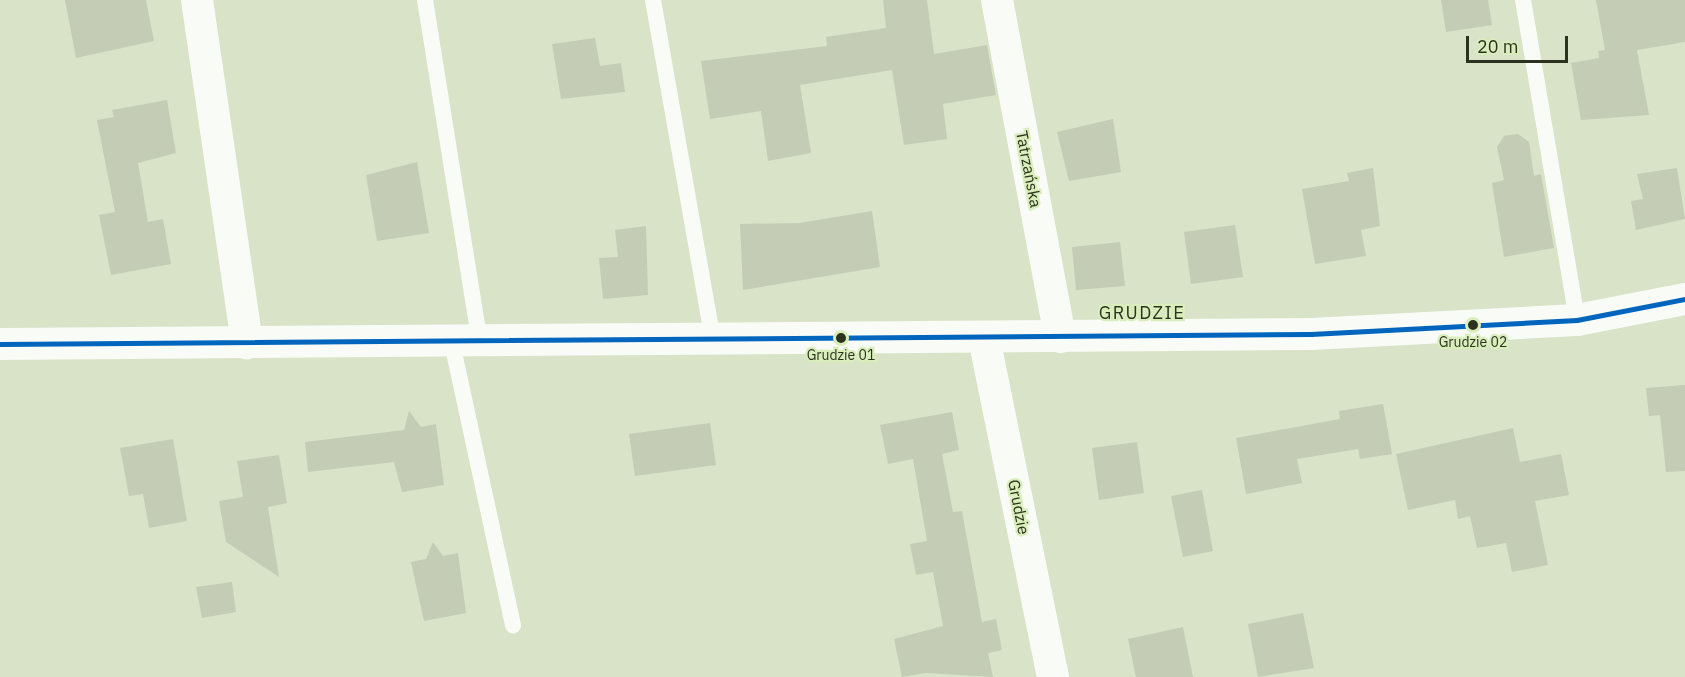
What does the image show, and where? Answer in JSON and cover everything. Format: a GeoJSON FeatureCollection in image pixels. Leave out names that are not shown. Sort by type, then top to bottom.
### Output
{"type":"FeatureCollection","features":[{"type":"Feature","properties":{"kind":"street"},"geometry":{"type":"LineString","coordinates":[[197,0],[248,344]]}},
{"type":"Feature","properties":{"kind":"street","name":"Tatrzańska"},"geometry":{"type":"LineString","coordinates":[[997,0],[1060,337]]}},
{"type":"Feature","properties":{"kind":"street"},"geometry":{"type":"LineString","coordinates":[[0,344],[466,343],[1311,334],[1577,320],[1685,299]]}},
{"type":"Feature","properties":{"kind":"street","name":"Grudzie"},"geometry":{"type":"LineString","coordinates":[[984,338],[1053,677]]}},
{"type":"Feature","properties":{"kind":"lane"},"geometry":{"type":"LineString","coordinates":[[425,0],[466,343],[513,625]]}},
{"type":"Feature","properties":{"kind":"lane"},"geometry":{"type":"LineString","coordinates":[[653,0],[713,340]]}},
{"type":"Feature","properties":{"kind":"lane"},"geometry":{"type":"LineString","coordinates":[[1523,0],[1577,320]]}},
{"type":"Feature","properties":{"kind":"building"},"geometry":{"type":"Polygon","coordinates":[[[65,0],[146,0],[154,41],[76,58],[65,0]]]}},
{"type":"Feature","properties":{"kind":"building"},"geometry":{"type":"Polygon","coordinates":[[[883,0],[927,0],[934,54],[987,45],[996,95],[943,104],[947,139],[904,145],[892,70],[800,85],[811,153],[768,161],[761,111],[710,119],[701,61],[827,46],[826,37],[886,28],[883,0]]]}},
{"type":"Feature","properties":{"kind":"building"},"geometry":{"type":"Polygon","coordinates":[[[1441,0],[1488,0],[1492,25],[1446,32],[1441,0]]]}},
{"type":"Feature","properties":{"kind":"building"},"geometry":{"type":"Polygon","coordinates":[[[1596,0],[1685,0],[1685,42],[1637,50],[1649,115],[1581,120],[1571,63],[1599,58],[1598,51],[1605,50],[1596,0]]]}},
{"type":"Feature","properties":{"kind":"building"},"geometry":{"type":"Polygon","coordinates":[[[595,38],[600,66],[621,63],[625,92],[561,99],[552,44],[595,38]]]}},
{"type":"Feature","properties":{"kind":"building"},"geometry":{"type":"Polygon","coordinates":[[[167,100],[176,153],[138,163],[148,222],[163,219],[171,264],[111,275],[99,215],[115,212],[97,120],[114,117],[112,110],[167,100]]]}},
{"type":"Feature","properties":{"kind":"building"},"geometry":{"type":"Polygon","coordinates":[[[1113,119],[1121,172],[1069,181],[1057,132],[1113,119]]]}},
{"type":"Feature","properties":{"kind":"building"},"geometry":{"type":"Polygon","coordinates":[[[1518,134],[1529,142],[1534,176],[1541,174],[1554,248],[1504,257],[1492,183],[1504,180],[1497,147],[1504,136],[1518,134]]]}},
{"type":"Feature","properties":{"kind":"building"},"geometry":{"type":"Polygon","coordinates":[[[417,162],[429,233],[377,241],[366,175],[417,162]]]}},
{"type":"Feature","properties":{"kind":"building"},"geometry":{"type":"Polygon","coordinates":[[[1373,168],[1380,226],[1361,230],[1366,256],[1315,264],[1302,189],[1349,181],[1347,173],[1373,168]]]}},
{"type":"Feature","properties":{"kind":"building"},"geometry":{"type":"Polygon","coordinates":[[[1677,168],[1685,219],[1636,230],[1631,201],[1643,199],[1637,174],[1677,168]]]}},
{"type":"Feature","properties":{"kind":"building"},"geometry":{"type":"Polygon","coordinates":[[[872,211],[880,267],[743,290],[740,224],[799,223],[872,211]]]}},
{"type":"Feature","properties":{"kind":"building"},"geometry":{"type":"Polygon","coordinates":[[[1235,225],[1243,277],[1191,284],[1184,232],[1235,225]]]}},
{"type":"Feature","properties":{"kind":"building"},"geometry":{"type":"Polygon","coordinates":[[[646,226],[648,295],[603,299],[599,258],[618,257],[615,230],[646,226]]]}},
{"type":"Feature","properties":{"kind":"building"},"geometry":{"type":"Polygon","coordinates":[[[1120,242],[1125,286],[1076,290],[1072,247],[1120,242]]]}},
{"type":"Feature","properties":{"kind":"building"},"geometry":{"type":"Polygon","coordinates":[[[1685,385],[1685,471],[1666,472],[1660,415],[1649,416],[1646,388],[1685,385]]]}},
{"type":"Feature","properties":{"kind":"building"},"geometry":{"type":"Polygon","coordinates":[[[1383,404],[1392,454],[1360,459],[1358,449],[1297,459],[1302,483],[1246,494],[1236,438],[1340,419],[1339,411],[1383,404]]]}},
{"type":"Feature","properties":{"kind":"building"},"geometry":{"type":"Polygon","coordinates":[[[409,411],[421,427],[436,424],[444,485],[402,492],[394,462],[308,472],[305,442],[404,430],[409,411]]]}},
{"type":"Feature","properties":{"kind":"building"},"geometry":{"type":"Polygon","coordinates":[[[952,412],[959,450],[942,454],[953,512],[962,511],[982,622],[996,619],[1002,650],[988,653],[993,677],[926,673],[902,677],[894,639],[943,626],[933,572],[916,575],[910,544],[927,541],[913,459],[888,464],[880,425],[952,412]]]}},
{"type":"Feature","properties":{"kind":"building"},"geometry":{"type":"Polygon","coordinates":[[[710,423],[716,465],[635,476],[629,434],[710,423]]]}},
{"type":"Feature","properties":{"kind":"building"},"geometry":{"type":"Polygon","coordinates":[[[1513,428],[1520,462],[1561,454],[1569,495],[1535,501],[1548,565],[1512,572],[1506,543],[1477,548],[1470,516],[1458,519],[1455,500],[1408,510],[1396,454],[1513,428]]]}},
{"type":"Feature","properties":{"kind":"building"},"geometry":{"type":"Polygon","coordinates":[[[173,439],[187,521],[149,528],[143,494],[129,496],[120,448],[173,439]]]}},
{"type":"Feature","properties":{"kind":"building"},"geometry":{"type":"Polygon","coordinates":[[[1137,442],[1144,493],[1099,500],[1092,448],[1137,442]]]}},
{"type":"Feature","properties":{"kind":"building"},"geometry":{"type":"Polygon","coordinates":[[[279,455],[287,503],[268,507],[279,577],[226,542],[219,501],[243,497],[237,461],[279,455]]]}},
{"type":"Feature","properties":{"kind":"building"},"geometry":{"type":"Polygon","coordinates":[[[1202,490],[1213,551],[1183,557],[1171,496],[1202,490]]]}},
{"type":"Feature","properties":{"kind":"building"},"geometry":{"type":"Polygon","coordinates":[[[433,542],[443,556],[458,553],[466,613],[424,621],[411,562],[426,559],[433,542]]]}},
{"type":"Feature","properties":{"kind":"building"},"geometry":{"type":"Polygon","coordinates":[[[232,582],[236,612],[202,618],[196,587],[232,582]]]}},
{"type":"Feature","properties":{"kind":"building"},"geometry":{"type":"Polygon","coordinates":[[[1303,613],[1314,668],[1258,677],[1248,624],[1303,613]]]}},
{"type":"Feature","properties":{"kind":"building"},"geometry":{"type":"Polygon","coordinates":[[[1183,627],[1193,677],[1136,677],[1128,639],[1183,627]]]}},
{"type":"Feature","properties":{"kind":"transit line"},"geometry":{"type":"LineString","coordinates":[[0,344],[1311,334],[1577,320],[1685,299]]}},
{"type":"Feature","properties":{"kind":"place","name":"Grudzie 02"},"geometry":{"type":"Point","coordinates":[1473,325]}},
{"type":"Feature","properties":{"kind":"place","name":"Grudzie 01"},"geometry":{"type":"Point","coordinates":[841,338]}},
{"type":"Feature","properties":{"kind":"district","name":"GRUDZIE"},"geometry":{"type":"Point","coordinates":[1142,313]}}]}
